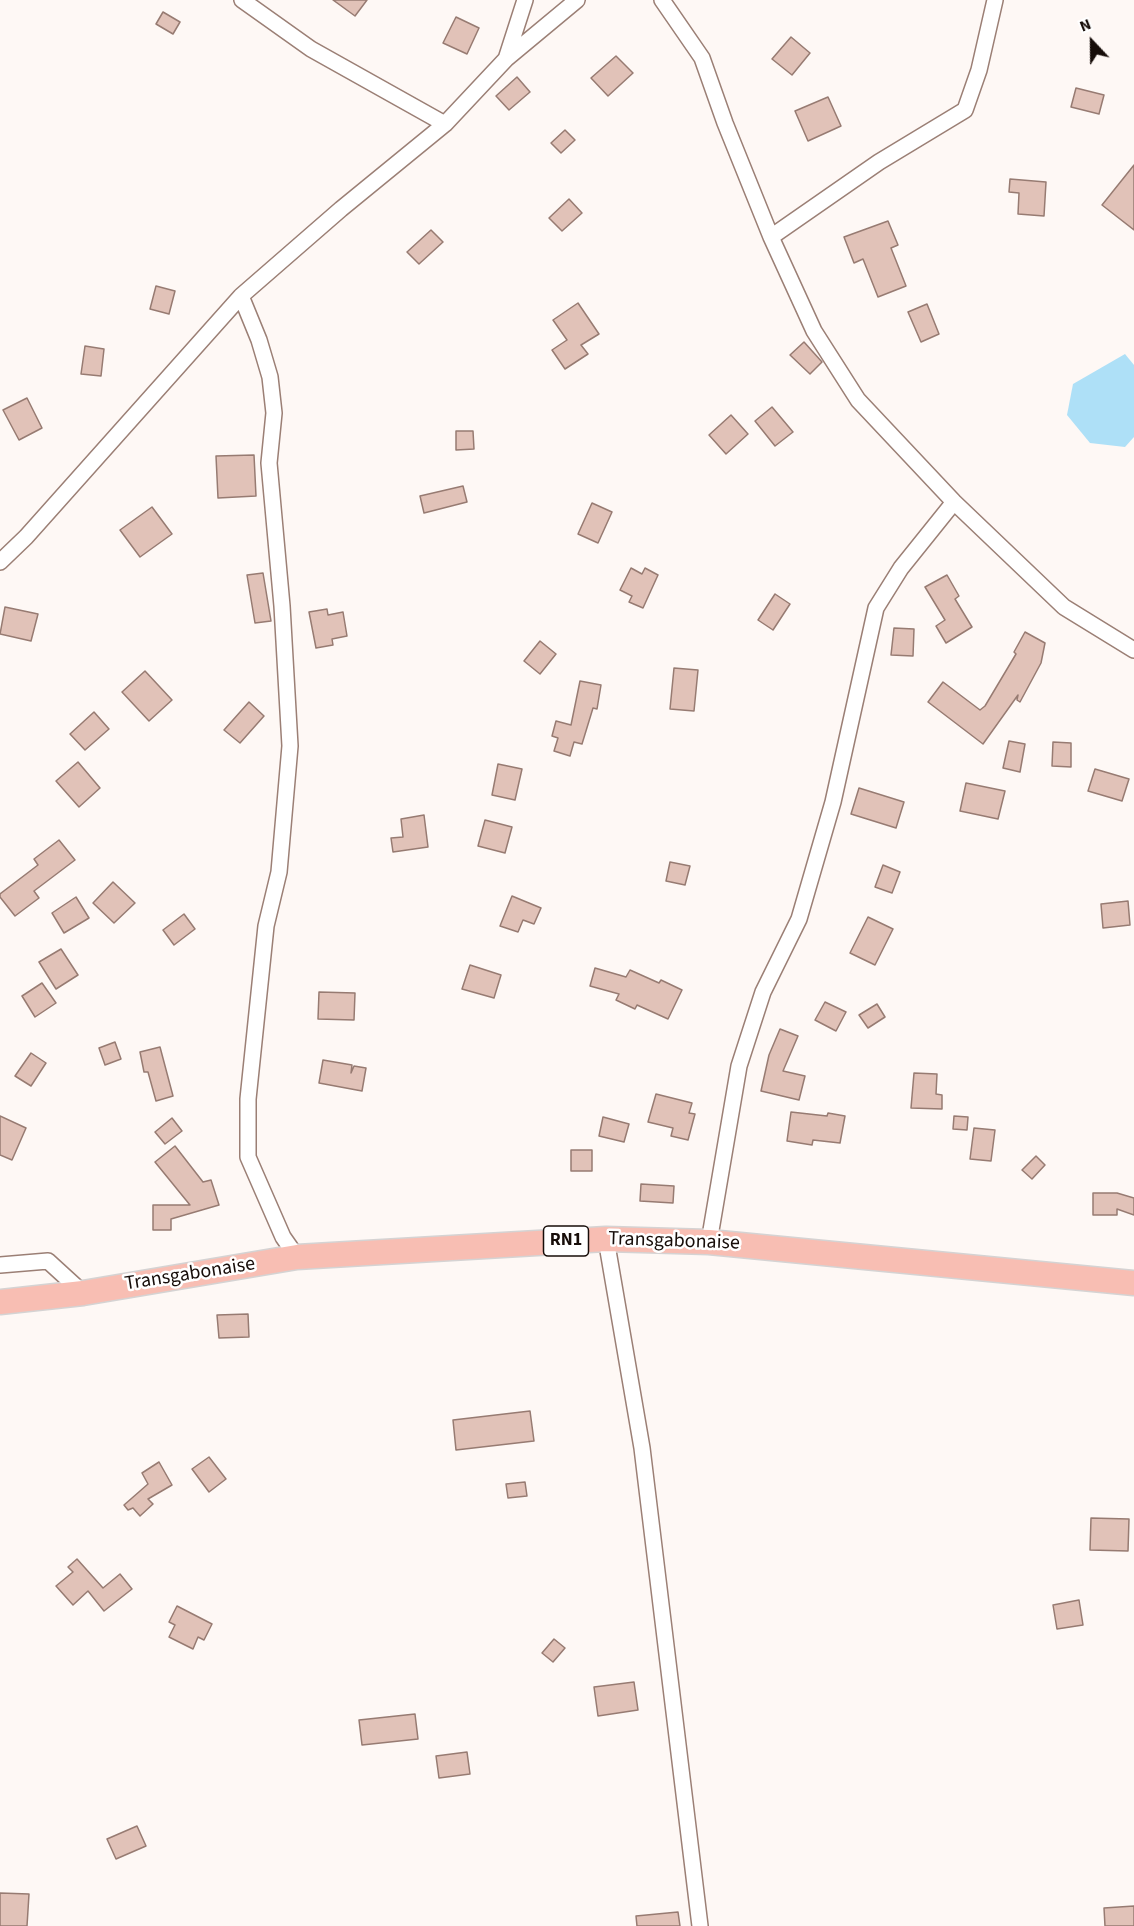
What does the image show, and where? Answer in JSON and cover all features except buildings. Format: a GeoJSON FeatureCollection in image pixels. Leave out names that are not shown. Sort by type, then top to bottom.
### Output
{"type":"FeatureCollection","features":[{"type":"Feature","properties":{"kind":"highway","name":"Transgabonaise"},"geometry":{"type":"LineString","coordinates":[[0,1302],[83,1293],[297,1257],[606,1239],[709,1242],[1134,1283]]}},
{"type":"Feature","properties":{"kind":"street"},"geometry":{"type":"LineString","coordinates":[[242,0],[311,49],[445,124]]}},
{"type":"Feature","properties":{"kind":"street"},"geometry":{"type":"LineString","coordinates":[[506,58],[525,0]]}},
{"type":"Feature","properties":{"kind":"street"},"geometry":{"type":"LineString","coordinates":[[0,562],[34,528],[241,296],[340,209],[445,124],[506,58],[577,0]]}},
{"type":"Feature","properties":{"kind":"street"},"geometry":{"type":"LineString","coordinates":[[662,0],[702,58],[725,123],[771,237],[814,331],[858,400],[954,502],[1064,607],[1134,650]]}},
{"type":"Feature","properties":{"kind":"street"},"geometry":{"type":"LineString","coordinates":[[771,237],[879,162],[965,110],[979,70],[995,0]]}},
{"type":"Feature","properties":{"kind":"street"},"geometry":{"type":"LineString","coordinates":[[241,296],[259,340],[270,376],[274,413],[269,463],[282,606],[290,746],[279,872],[266,926],[248,1099],[248,1157],[283,1237],[297,1257]]}},
{"type":"Feature","properties":{"kind":"street"},"geometry":{"type":"LineString","coordinates":[[709,1242],[739,1066],[763,992],[799,919],[833,802],[876,608],[901,568],[954,502]]}},
{"type":"Feature","properties":{"kind":"street"},"geometry":{"type":"LineString","coordinates":[[606,1239],[642,1448],[700,1926]]}},
{"type":"Feature","properties":{"kind":"street"},"geometry":{"type":"LineString","coordinates":[[0,1265],[48,1261],[83,1293]]}},
{"type":"Feature","properties":{"kind":"water"},"geometry":{"type":"Polygon","coordinates":[[[1125,354],[1134,365],[1134,437],[1125,447],[1090,443],[1067,415],[1073,384],[1125,354]]]}}]}
